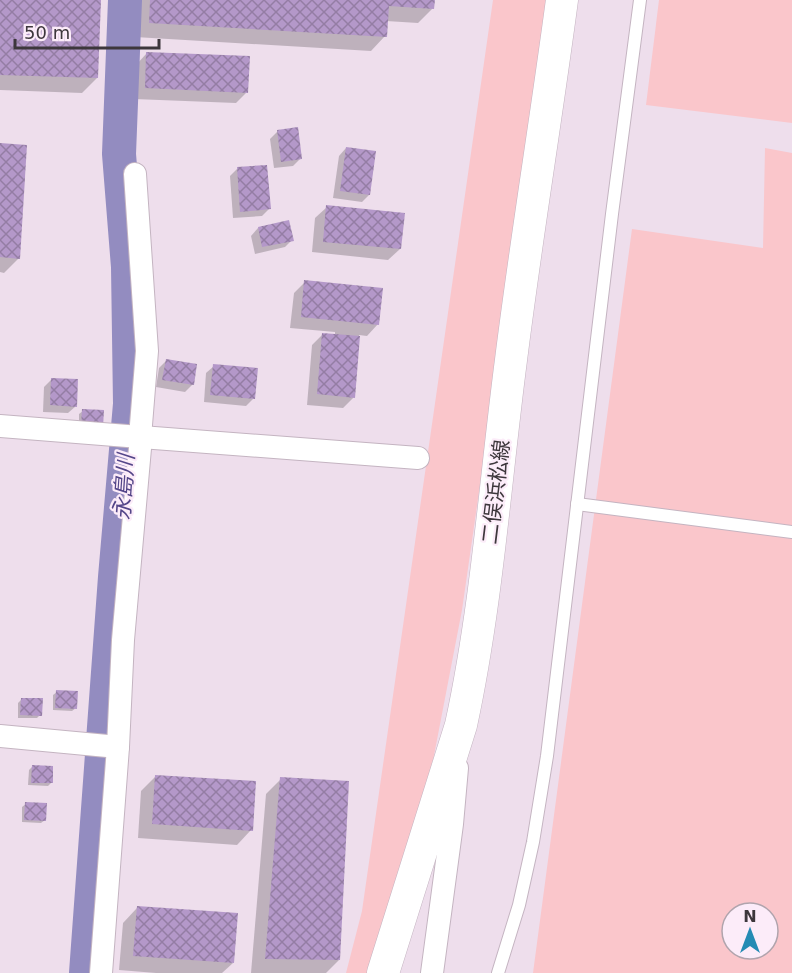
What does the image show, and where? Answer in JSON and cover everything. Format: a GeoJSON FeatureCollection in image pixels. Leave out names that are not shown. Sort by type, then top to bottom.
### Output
{"type":"FeatureCollection","features":[{"type":"Feature","properties":{"kind":"main road","name":"二俣浜松線"},"geometry":{"type":"LineString","coordinates":[[382,973],[460,725],[485,583],[511,360],[562,0]]}},
{"type":"Feature","properties":{"kind":"street"},"geometry":{"type":"LineString","coordinates":[[101,973],[109,746],[123,640],[134,436],[147,351],[135,174]]}},
{"type":"Feature","properties":{"kind":"street"},"geometry":{"type":"LineString","coordinates":[[0,426],[418,458]]}},
{"type":"Feature","properties":{"kind":"street"},"geometry":{"type":"LineString","coordinates":[[432,973],[452,824],[460,725]]}},
{"type":"Feature","properties":{"kind":"street"},"geometry":{"type":"LineString","coordinates":[[0,736],[109,746]]}},
{"type":"Feature","properties":{"kind":"lane"},"geometry":{"type":"LineString","coordinates":[[498,973],[519,905],[533,842],[547,756],[640,0]]}},
{"type":"Feature","properties":{"kind":"lane"},"geometry":{"type":"LineString","coordinates":[[577,504],[792,532]]}},
{"type":"Feature","properties":{"kind":"shaded area"},"geometry":{"type":"Polygon","coordinates":[[[493,0],[553,0],[462,610],[431,771],[371,973],[346,973],[362,911],[493,0]]]}},
{"type":"Feature","properties":{"kind":"shaded area"},"geometry":{"type":"Polygon","coordinates":[[[659,0],[792,0],[792,123],[646,105],[659,0]]]}},
{"type":"Feature","properties":{"kind":"shaded area"},"geometry":{"type":"Polygon","coordinates":[[[765,148],[792,153],[792,973],[533,973],[632,229],[763,248],[765,148]]]}},
{"type":"Feature","properties":{"kind":"building"},"geometry":{"type":"Polygon","coordinates":[[[0,0],[101,0],[98,78],[0,75],[0,0]]]}},
{"type":"Feature","properties":{"kind":"building"},"geometry":{"type":"Polygon","coordinates":[[[150,0],[435,0],[434,9],[389,6],[387,37],[149,23],[150,0]]]}},
{"type":"Feature","properties":{"kind":"building"},"geometry":{"type":"Polygon","coordinates":[[[146,52],[250,56],[248,93],[145,88],[146,52]]]}},
{"type":"Feature","properties":{"kind":"building"},"geometry":{"type":"Polygon","coordinates":[[[298,127],[302,159],[281,162],[277,130],[298,127]]]}},
{"type":"Feature","properties":{"kind":"building"},"geometry":{"type":"Polygon","coordinates":[[[0,143],[27,145],[20,259],[0,257],[0,143]]]}},
{"type":"Feature","properties":{"kind":"building"},"geometry":{"type":"Polygon","coordinates":[[[346,147],[376,151],[370,195],[340,191],[346,147]]]}},
{"type":"Feature","properties":{"kind":"building"},"geometry":{"type":"Polygon","coordinates":[[[267,165],[271,209],[240,212],[237,167],[267,165]]]}},
{"type":"Feature","properties":{"kind":"building"},"geometry":{"type":"Polygon","coordinates":[[[326,205],[405,213],[401,249],[323,242],[326,205]]]}},
{"type":"Feature","properties":{"kind":"building"},"geometry":{"type":"Polygon","coordinates":[[[289,220],[294,241],[262,247],[258,227],[289,220]]]}},
{"type":"Feature","properties":{"kind":"building"},"geometry":{"type":"Polygon","coordinates":[[[304,280],[383,288],[379,325],[301,317],[304,280]]]}},
{"type":"Feature","properties":{"kind":"building"},"geometry":{"type":"Polygon","coordinates":[[[322,333],[360,336],[355,398],[317,394],[322,333]]]}},
{"type":"Feature","properties":{"kind":"building"},"geometry":{"type":"Polygon","coordinates":[[[166,359],[197,364],[194,385],[162,380],[166,359]]]}},
{"type":"Feature","properties":{"kind":"building"},"geometry":{"type":"Polygon","coordinates":[[[213,364],[258,368],[255,399],[210,395],[213,364]]]}},
{"type":"Feature","properties":{"kind":"building"},"geometry":{"type":"Polygon","coordinates":[[[51,378],[78,379],[77,407],[50,405],[51,378]]]}},
{"type":"Feature","properties":{"kind":"building"},"geometry":{"type":"Polygon","coordinates":[[[82,409],[104,410],[103,427],[81,426],[82,409]]]}},
{"type":"Feature","properties":{"kind":"building"},"geometry":{"type":"Polygon","coordinates":[[[56,690],[78,691],[77,709],[55,708],[56,690]]]}},
{"type":"Feature","properties":{"kind":"building"},"geometry":{"type":"Polygon","coordinates":[[[21,698],[43,698],[42,716],[20,715],[21,698]]]}},
{"type":"Feature","properties":{"kind":"building"},"geometry":{"type":"Polygon","coordinates":[[[32,765],[53,766],[53,783],[31,783],[32,765]]]}},
{"type":"Feature","properties":{"kind":"building"},"geometry":{"type":"Polygon","coordinates":[[[155,775],[256,781],[253,831],[152,824],[155,775]]]}},
{"type":"Feature","properties":{"kind":"building"},"geometry":{"type":"Polygon","coordinates":[[[280,777],[349,781],[340,960],[265,959],[280,777]]]}},
{"type":"Feature","properties":{"kind":"building"},"geometry":{"type":"Polygon","coordinates":[[[25,802],[47,803],[46,821],[24,820],[25,802]]]}},
{"type":"Feature","properties":{"kind":"building"},"geometry":{"type":"Polygon","coordinates":[[[137,906],[238,913],[234,963],[133,956],[137,906]]]}},
{"type":"Feature","properties":{"kind":"waterway","name":"永島川"},"geometry":{"type":"LineString","coordinates":[[86,973],[130,404],[128,267],[119,154],[125,0]]}}]}
